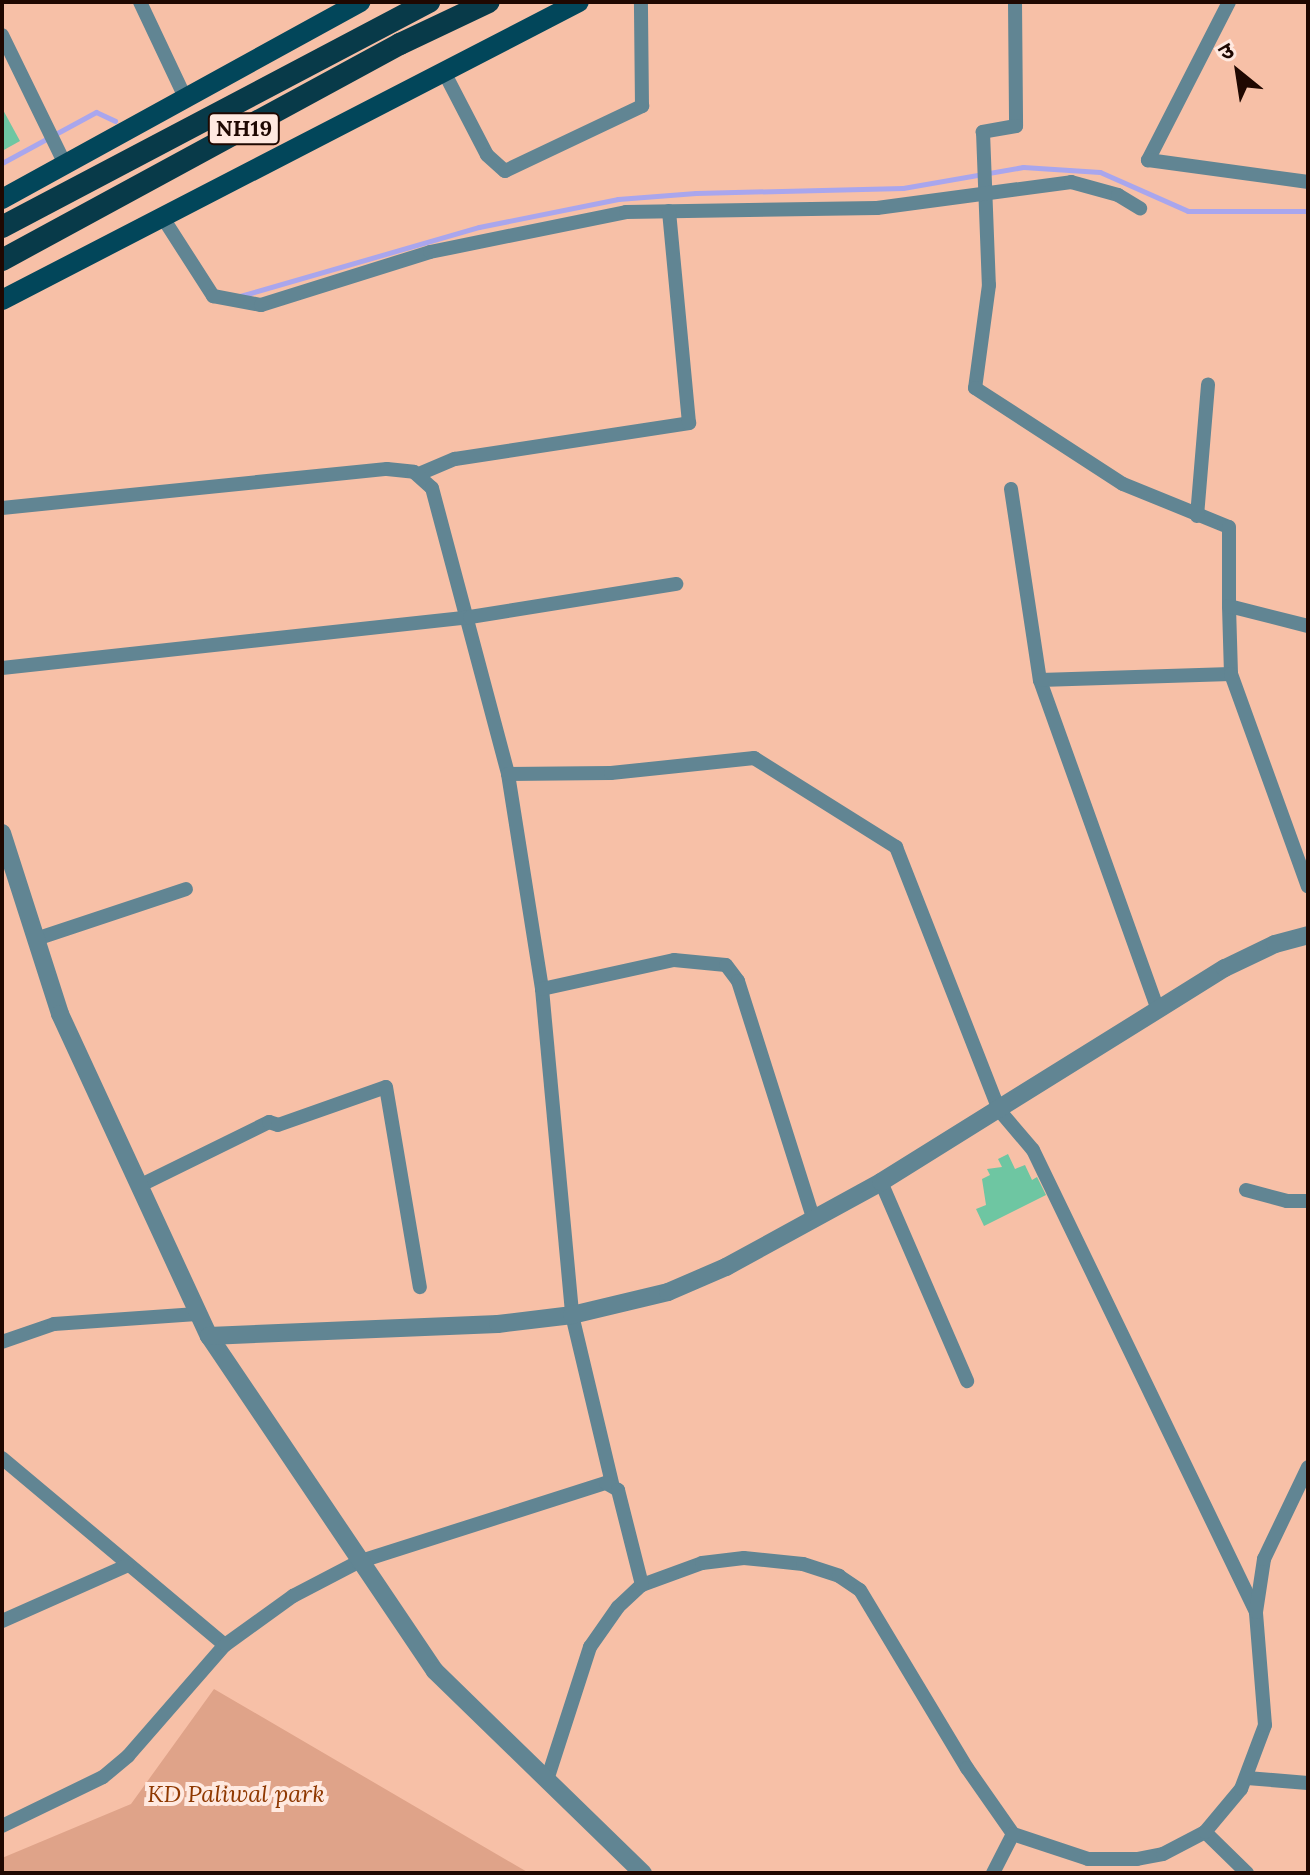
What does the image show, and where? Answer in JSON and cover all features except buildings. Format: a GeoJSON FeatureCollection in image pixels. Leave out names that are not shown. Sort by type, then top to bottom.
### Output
{"type":"FeatureCollection","features":[{"type":"Feature","properties":{"kind":"highway","name":"NH19"},"geometry":{"type":"LineString","coordinates":[[2,227],[429,2]]}},
{"type":"Feature","properties":{"kind":"highway","name":"NH19"},"geometry":{"type":"LineString","coordinates":[[2,260],[400,44],[489,2]]}},
{"type":"Feature","properties":{"kind":"main road"},"geometry":{"type":"LineString","coordinates":[[2,199],[360,2]]}},
{"type":"Feature","properties":{"kind":"main road"},"geometry":{"type":"LineString","coordinates":[[2,300],[579,2]]}},
{"type":"Feature","properties":{"kind":"street"},"geometry":{"type":"LineString","coordinates":[[140,2],[185,97]]}},
{"type":"Feature","properties":{"kind":"street"},"geometry":{"type":"LineString","coordinates":[[444,72],[487,155],[505,171],[642,106],[641,2]]}},
{"type":"Feature","properties":{"kind":"street"},"geometry":{"type":"LineString","coordinates":[[1015,2],[1016,126],[984,129],[989,285],[976,391],[1123,484],[1229,527],[1231,674],[1308,887]]}},
{"type":"Feature","properties":{"kind":"street"},"geometry":{"type":"LineString","coordinates":[[1229,2],[1148,160],[1308,182]]}},
{"type":"Feature","properties":{"kind":"street"},"geometry":{"type":"LineString","coordinates":[[2,35],[65,164]]}},
{"type":"Feature","properties":{"kind":"street"},"geometry":{"type":"LineString","coordinates":[[163,218],[213,296],[261,305],[519,230],[626,212],[877,208],[986,186],[1071,182],[1118,195],[1140,208]]}},
{"type":"Feature","properties":{"kind":"street"},"geometry":{"type":"LineString","coordinates":[[2,508],[387,469],[419,474],[455,459],[689,423],[669,211]]}},
{"type":"Feature","properties":{"kind":"street"},"geometry":{"type":"LineString","coordinates":[[1197,516],[1208,384]]}},
{"type":"Feature","properties":{"kind":"street"},"geometry":{"type":"LineString","coordinates":[[419,474],[439,502],[508,774],[542,989],[572,1315],[612,1483],[629,1526],[642,1585]]}},
{"type":"Feature","properties":{"kind":"street"},"geometry":{"type":"LineString","coordinates":[[1011,489],[1040,680],[1158,1010]]}},
{"type":"Feature","properties":{"kind":"street"},"geometry":{"type":"LineString","coordinates":[[2,668],[470,617],[676,584]]}},
{"type":"Feature","properties":{"kind":"street"},"geometry":{"type":"LineString","coordinates":[[1229,606],[1308,626]]}},
{"type":"Feature","properties":{"kind":"street"},"geometry":{"type":"LineString","coordinates":[[1040,680],[1231,674]]}},
{"type":"Feature","properties":{"kind":"street"},"geometry":{"type":"LineString","coordinates":[[508,774],[611,773],[754,758],[892,843],[901,855],[999,1110],[1033,1150],[1256,1612]]}},
{"type":"Feature","properties":{"kind":"street"},"geometry":{"type":"LineString","coordinates":[[2,833],[60,1014],[209,1336],[358,1562],[435,1671],[643,1873]]}},
{"type":"Feature","properties":{"kind":"street"},"geometry":{"type":"LineString","coordinates":[[36,939],[186,889]]}},
{"type":"Feature","properties":{"kind":"street"},"geometry":{"type":"LineString","coordinates":[[209,1336],[498,1324],[572,1315],[692,1282],[881,1182],[1225,968],[1275,944],[1308,935]]}},
{"type":"Feature","properties":{"kind":"street"},"geometry":{"type":"LineString","coordinates":[[542,989],[674,960],[726,965],[738,981],[813,1217]]}},
{"type":"Feature","properties":{"kind":"street"},"geometry":{"type":"LineString","coordinates":[[139,1186],[269,1122],[278,1125],[386,1087],[420,1287]]}},
{"type":"Feature","properties":{"kind":"street"},"geometry":{"type":"LineString","coordinates":[[881,1182],[967,1381]]}},
{"type":"Feature","properties":{"kind":"street"},"geometry":{"type":"LineString","coordinates":[[1246,1190],[1287,1201],[1308,1201]]}},
{"type":"Feature","properties":{"kind":"street"},"geometry":{"type":"LineString","coordinates":[[2,1342],[54,1324],[197,1314]]}},
{"type":"Feature","properties":{"kind":"street"},"geometry":{"type":"LineString","coordinates":[[2,1458],[126,1566],[225,1645]]}},
{"type":"Feature","properties":{"kind":"street"},"geometry":{"type":"LineString","coordinates":[[547,1780],[590,1647],[618,1607],[642,1585],[673,1571],[744,1558],[803,1564],[839,1576],[860,1590],[967,1768],[1013,1834],[1088,1859],[1163,1854],[1205,1832],[1247,1778],[1265,1725],[1256,1612],[1264,1559],[1308,1467]]}},
{"type":"Feature","properties":{"kind":"street"},"geometry":{"type":"LineString","coordinates":[[2,1826],[68,1798],[112,1770],[225,1645],[293,1596],[358,1562],[612,1483]]}},
{"type":"Feature","properties":{"kind":"street"},"geometry":{"type":"LineString","coordinates":[[2,1621],[126,1566]]}},
{"type":"Feature","properties":{"kind":"street"},"geometry":{"type":"LineString","coordinates":[[1247,1778],[1308,1783]]}},
{"type":"Feature","properties":{"kind":"street"},"geometry":{"type":"LineString","coordinates":[[1205,1832],[1247,1873]]}},
{"type":"Feature","properties":{"kind":"street"},"geometry":{"type":"LineString","coordinates":[[993,1873],[1013,1834]]}},
{"type":"Feature","properties":{"kind":"green space","name":"KD Paliwal park"},"geometry":{"type":"Polygon","coordinates":[[[214,1689],[529,1873],[2,1873],[2,1858],[131,1804],[214,1689]]]}},
{"type":"Feature","properties":{"kind":"waterway"},"geometry":{"type":"LineString","coordinates":[[2,163],[96,112],[115,121]]}},
{"type":"Feature","properties":{"kind":"waterway"},"geometry":{"type":"LineString","coordinates":[[240,296],[479,227],[618,199],[696,193],[903,188],[1023,167],[1100,172],[1188,211],[1308,211]]}}]}
